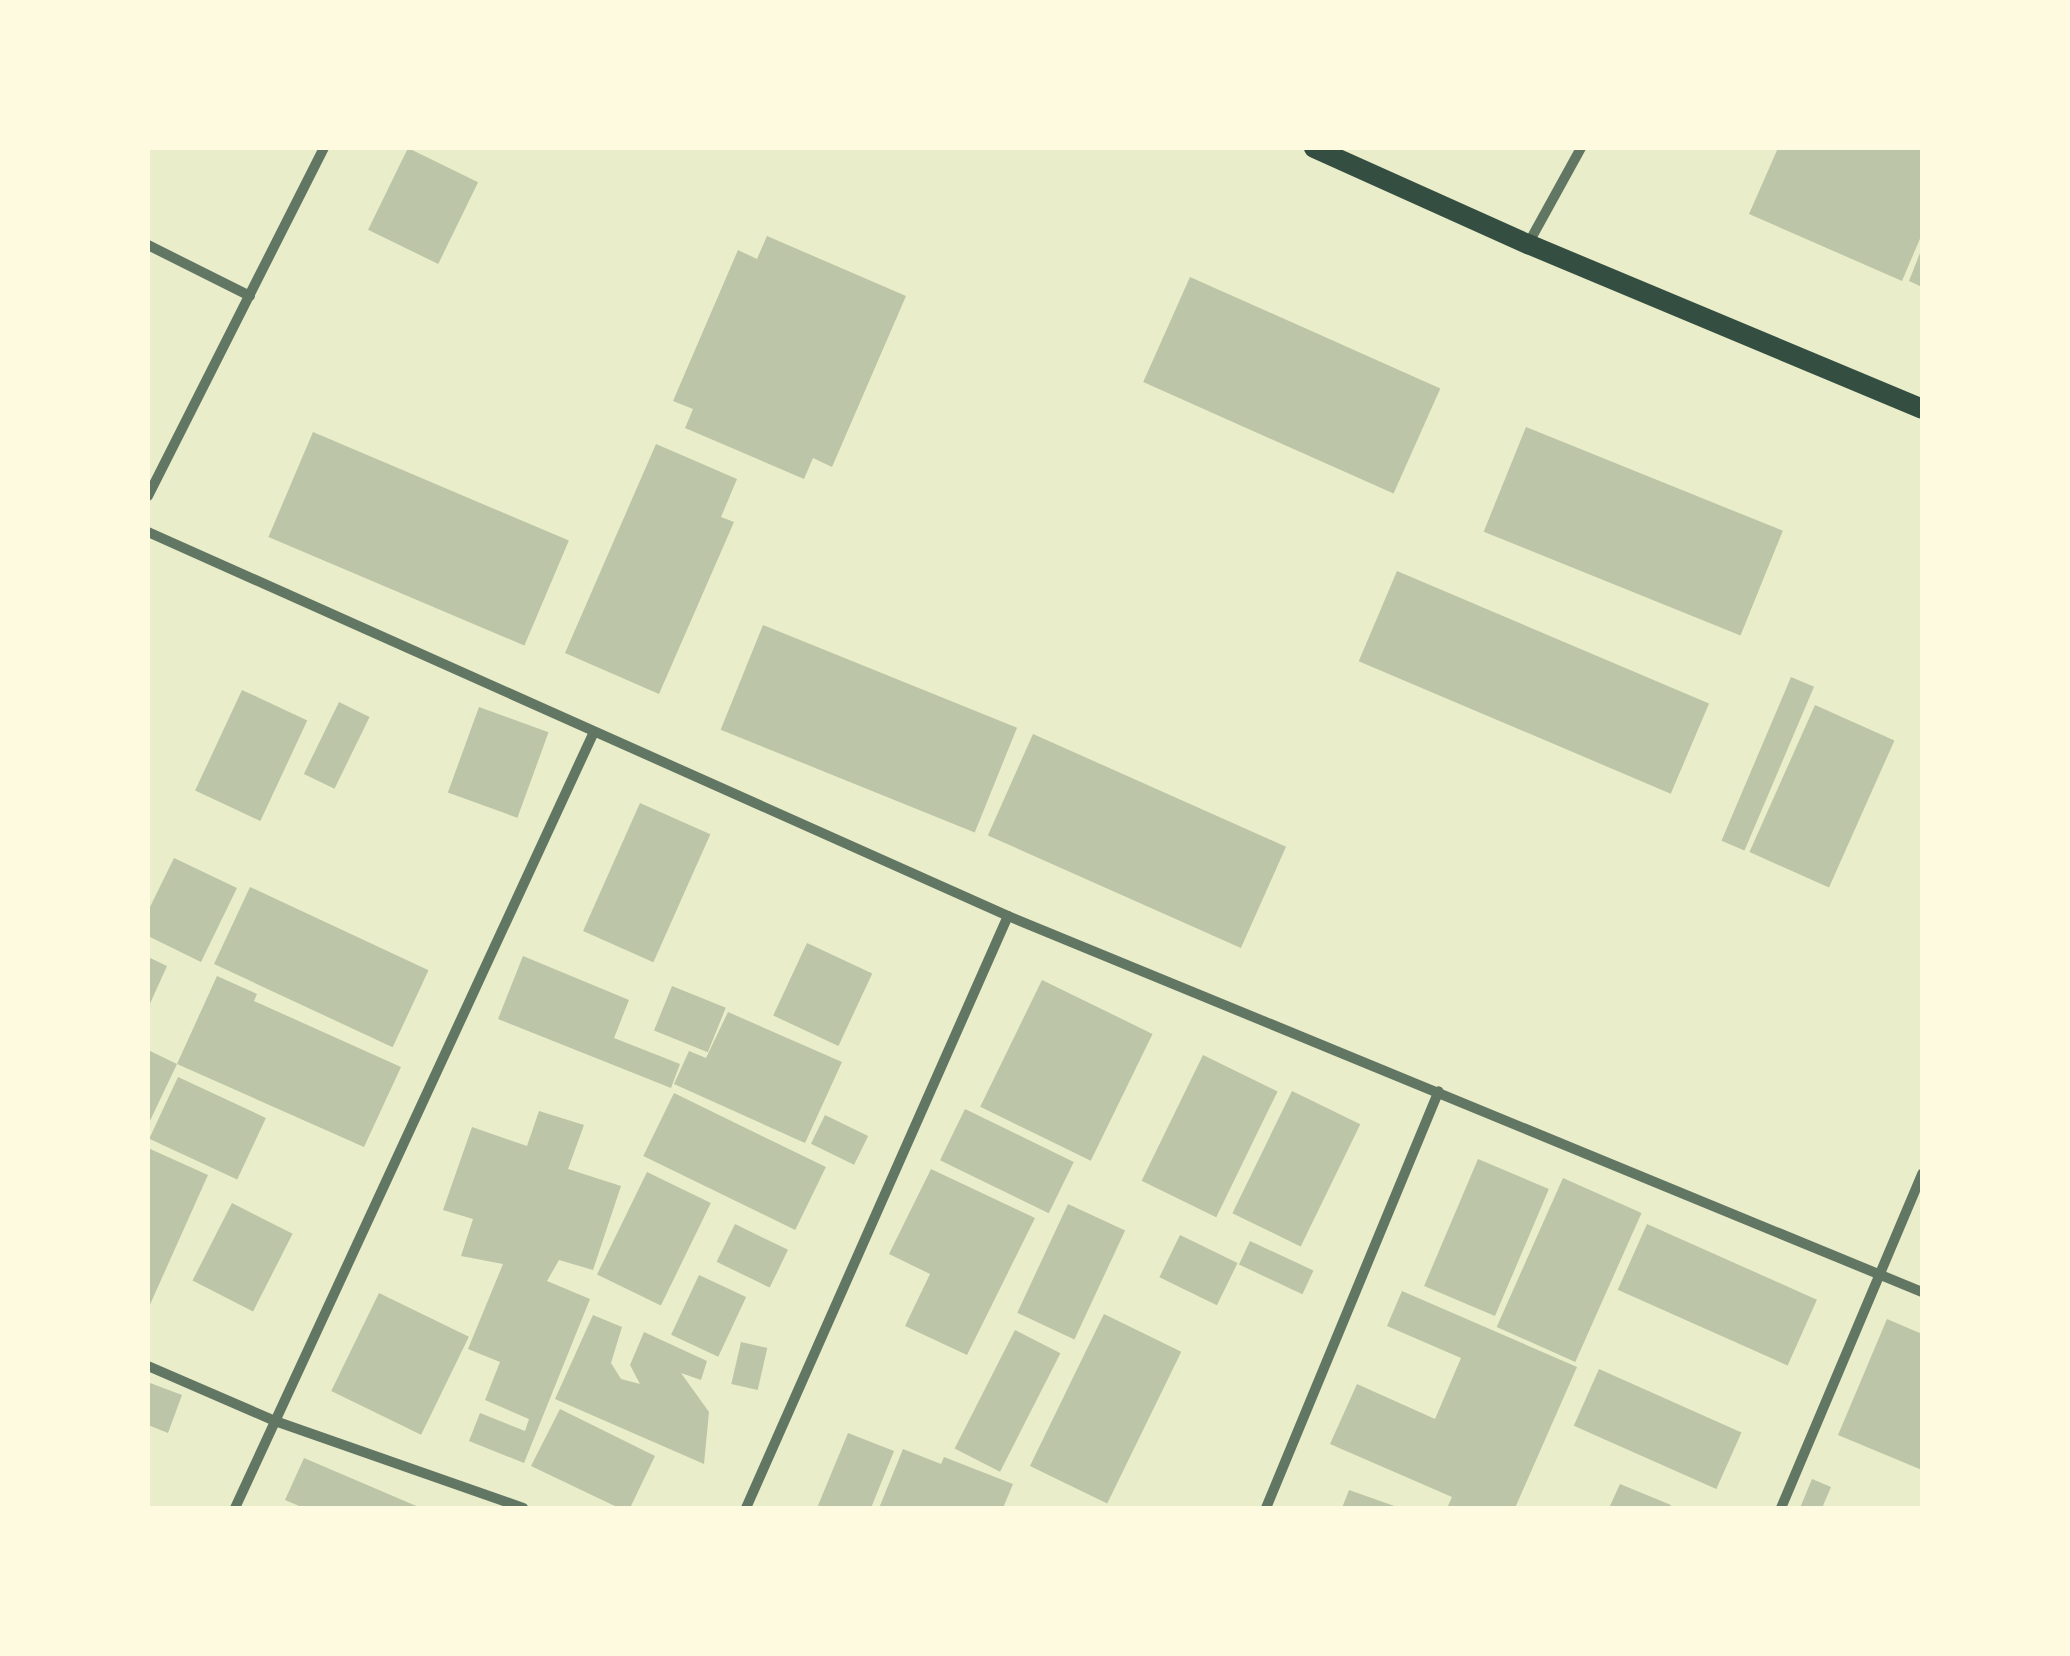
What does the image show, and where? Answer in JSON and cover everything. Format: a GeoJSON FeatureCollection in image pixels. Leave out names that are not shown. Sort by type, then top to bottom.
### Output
{"type":"FeatureCollection","features":[{"type":"Feature","properties":{"kind":"main road"},"geometry":{"type":"LineString","coordinates":[[1314,148],[1528,244],[1922,409]]}},
{"type":"Feature","properties":{"kind":"street"},"geometry":{"type":"LineString","coordinates":[[148,496],[324,148]]}},
{"type":"Feature","properties":{"kind":"street"},"geometry":{"type":"LineString","coordinates":[[1528,244],[1581,148]]}},
{"type":"Feature","properties":{"kind":"street"},"geometry":{"type":"LineString","coordinates":[[148,244],[250,296]]}},
{"type":"Feature","properties":{"kind":"street"},"geometry":{"type":"LineString","coordinates":[[148,532],[593,734],[1008,916],[1439,1090],[1922,1292]]}},
{"type":"Feature","properties":{"kind":"street"},"geometry":{"type":"LineString","coordinates":[[235,1508],[593,734]]}},
{"type":"Feature","properties":{"kind":"street"},"geometry":{"type":"LineString","coordinates":[[746,1508],[1008,916]]}},
{"type":"Feature","properties":{"kind":"street"},"geometry":{"type":"LineString","coordinates":[[1266,1508],[1439,1090]]}},
{"type":"Feature","properties":{"kind":"street"},"geometry":{"type":"LineString","coordinates":[[1781,1508],[1883,1275],[1922,1174]]}},
{"type":"Feature","properties":{"kind":"street"},"geometry":{"type":"LineString","coordinates":[[148,1366],[275,1421],[523,1508]]}},
{"type":"Feature","properties":{"kind":"building"},"geometry":{"type":"Polygon","coordinates":[[[408,148],[478,182],[438,264],[368,230],[408,148]]]}},
{"type":"Feature","properties":{"kind":"building"},"geometry":{"type":"Polygon","coordinates":[[[1778,148],[1922,150],[1922,234],[1902,281],[1749,214],[1778,148]]]}},
{"type":"Feature","properties":{"kind":"building"},"geometry":{"type":"Polygon","coordinates":[[[767,236],[906,296],[832,467],[813,458],[804,479],[685,428],[693,409],[673,401],[738,250],[757,259],[767,236]]]}},
{"type":"Feature","properties":{"kind":"building"},"geometry":{"type":"Polygon","coordinates":[[[1922,248],[1922,287],[1909,281],[1922,248]]]}},
{"type":"Feature","properties":{"kind":"building"},"geometry":{"type":"Polygon","coordinates":[[[1190,277],[1440,388],[1394,494],[1143,382],[1190,277]]]}},
{"type":"Feature","properties":{"kind":"building"},"geometry":{"type":"Polygon","coordinates":[[[1526,427],[1783,531],[1740,636],[1484,532],[1526,427]]]}},
{"type":"Feature","properties":{"kind":"building"},"geometry":{"type":"Polygon","coordinates":[[[313,432],[569,541],[524,646],[268,537],[313,432]]]}},
{"type":"Feature","properties":{"kind":"building"},"geometry":{"type":"Polygon","coordinates":[[[656,444],[737,479],[721,517],[734,522],[659,694],[565,653],[656,444]]]}},
{"type":"Feature","properties":{"kind":"building"},"geometry":{"type":"Polygon","coordinates":[[[1397,571],[1709,703],[1671,794],[1359,661],[1397,571]]]}},
{"type":"Feature","properties":{"kind":"building"},"geometry":{"type":"Polygon","coordinates":[[[763,625],[1017,728],[975,832],[721,730],[763,625]]]}},
{"type":"Feature","properties":{"kind":"building"},"geometry":{"type":"Polygon","coordinates":[[[1791,677],[1814,687],[1744,851],[1721,841],[1791,677]]]}},
{"type":"Feature","properties":{"kind":"building"},"geometry":{"type":"Polygon","coordinates":[[[242,690],[307,720],[260,821],[195,791],[242,690]]]}},
{"type":"Feature","properties":{"kind":"building"},"geometry":{"type":"Polygon","coordinates":[[[339,702],[370,717],[334,789],[304,774],[339,702]]]}},
{"type":"Feature","properties":{"kind":"building"},"geometry":{"type":"Polygon","coordinates":[[[1815,705],[1894,740],[1829,887],[1750,852],[1815,705]]]}},
{"type":"Feature","properties":{"kind":"building"},"geometry":{"type":"Polygon","coordinates":[[[479,707],[549,732],[517,818],[448,793],[479,707]]]}},
{"type":"Feature","properties":{"kind":"building"},"geometry":{"type":"Polygon","coordinates":[[[1033,734],[1286,847],[1241,948],[988,835],[1033,734]]]}},
{"type":"Feature","properties":{"kind":"building"},"geometry":{"type":"Polygon","coordinates":[[[640,803],[710,834],[653,962],[583,931],[640,803]]]}},
{"type":"Feature","properties":{"kind":"building"},"geometry":{"type":"Polygon","coordinates":[[[174,858],[237,888],[201,962],[148,936],[148,911],[174,858]]]}},
{"type":"Feature","properties":{"kind":"building"},"geometry":{"type":"Polygon","coordinates":[[[250,887],[429,970],[393,1047],[214,964],[250,887]]]}},
{"type":"Feature","properties":{"kind":"building"},"geometry":{"type":"Polygon","coordinates":[[[807,943],[872,973],[838,1046],[773,1016],[807,943]]]}},
{"type":"Feature","properties":{"kind":"building"},"geometry":{"type":"Polygon","coordinates":[[[523,956],[629,1000],[614,1038],[680,1064],[671,1088],[498,1019],[523,956]]]}},
{"type":"Feature","properties":{"kind":"building"},"geometry":{"type":"Polygon","coordinates":[[[148,957],[167,966],[148,1008],[148,957]]]}},
{"type":"Feature","properties":{"kind":"building"},"geometry":{"type":"Polygon","coordinates":[[[217,976],[257,994],[254,1001],[401,1067],[364,1147],[177,1064],[217,976]]]}},
{"type":"Feature","properties":{"kind":"building"},"geometry":{"type":"Polygon","coordinates":[[[1042,980],[1153,1034],[1091,1161],[980,1107],[1042,980]]]}},
{"type":"Feature","properties":{"kind":"building"},"geometry":{"type":"Polygon","coordinates":[[[672,986],[726,1008],[708,1052],[654,1031],[672,986]]]}},
{"type":"Feature","properties":{"kind":"building"},"geometry":{"type":"Polygon","coordinates":[[[728,1012],[842,1062],[805,1143],[674,1084],[689,1051],[706,1058],[728,1012]]]}},
{"type":"Feature","properties":{"kind":"building"},"geometry":{"type":"Polygon","coordinates":[[[148,1050],[177,1064],[148,1125],[148,1050]]]}},
{"type":"Feature","properties":{"kind":"building"},"geometry":{"type":"Polygon","coordinates":[[[1203,1055],[1278,1091],[1216,1217],[1142,1181],[1203,1055]]]}},
{"type":"Feature","properties":{"kind":"building"},"geometry":{"type":"Polygon","coordinates":[[[178,1077],[266,1118],[237,1180],[149,1139],[178,1077]]]}},
{"type":"Feature","properties":{"kind":"building"},"geometry":{"type":"Polygon","coordinates":[[[1292,1091],[1360,1124],[1301,1247],[1232,1213],[1292,1091]]]}},
{"type":"Feature","properties":{"kind":"building"},"geometry":{"type":"Polygon","coordinates":[[[674,1093],[826,1167],[795,1230],[643,1156],[674,1093]]]}},
{"type":"Feature","properties":{"kind":"building"},"geometry":{"type":"Polygon","coordinates":[[[965,1109],[1074,1162],[1049,1213],[940,1160],[965,1109]]]}},
{"type":"Feature","properties":{"kind":"building"},"geometry":{"type":"Polygon","coordinates":[[[539,1111],[584,1125],[568,1169],[621,1186],[593,1270],[559,1260],[547,1281],[590,1299],[524,1463],[469,1441],[480,1413],[525,1431],[529,1419],[485,1400],[500,1362],[468,1349],[503,1264],[461,1256],[473,1219],[443,1210],[472,1127],[527,1146],[539,1111]]]}},
{"type":"Feature","properties":{"kind":"building"},"geometry":{"type":"Polygon","coordinates":[[[825,1115],[868,1136],[854,1165],[811,1144],[825,1115]]]}},
{"type":"Feature","properties":{"kind":"building"},"geometry":{"type":"Polygon","coordinates":[[[148,1148],[208,1175],[148,1309],[148,1148]]]}},
{"type":"Feature","properties":{"kind":"building"},"geometry":{"type":"Polygon","coordinates":[[[1478,1159],[1549,1189],[1495,1316],[1424,1286],[1478,1159]]]}},
{"type":"Feature","properties":{"kind":"building"},"geometry":{"type":"Polygon","coordinates":[[[931,1169],[1035,1218],[967,1355],[905,1326],[930,1274],[889,1254],[931,1169]]]}},
{"type":"Feature","properties":{"kind":"building"},"geometry":{"type":"Polygon","coordinates":[[[647,1172],[711,1203],[661,1306],[597,1274],[647,1172]]]}},
{"type":"Feature","properties":{"kind":"building"},"geometry":{"type":"Polygon","coordinates":[[[1563,1178],[1642,1213],[1575,1362],[1497,1327],[1563,1178]]]}},
{"type":"Feature","properties":{"kind":"building"},"geometry":{"type":"Polygon","coordinates":[[[232,1203],[293,1234],[253,1311],[193,1281],[232,1203]]]}},
{"type":"Feature","properties":{"kind":"building"},"geometry":{"type":"Polygon","coordinates":[[[1068,1204],[1125,1231],[1074,1339],[1017,1313],[1068,1204]]]}},
{"type":"Feature","properties":{"kind":"building"},"geometry":{"type":"Polygon","coordinates":[[[735,1224],[788,1250],[770,1288],[717,1262],[735,1224]]]}},
{"type":"Feature","properties":{"kind":"building"},"geometry":{"type":"Polygon","coordinates":[[[1647,1224],[1817,1300],[1788,1365],[1618,1290],[1647,1224]]]}},
{"type":"Feature","properties":{"kind":"building"},"geometry":{"type":"Polygon","coordinates":[[[1180,1235],[1238,1263],[1217,1305],[1159,1277],[1180,1235]]]}},
{"type":"Feature","properties":{"kind":"building"},"geometry":{"type":"Polygon","coordinates":[[[1250,1241],[1313,1271],[1302,1294],[1239,1265],[1250,1241]]]}},
{"type":"Feature","properties":{"kind":"building"},"geometry":{"type":"Polygon","coordinates":[[[699,1275],[746,1297],[718,1357],[671,1335],[699,1275]]]}},
{"type":"Feature","properties":{"kind":"building"},"geometry":{"type":"Polygon","coordinates":[[[1402,1291],[1577,1367],[1515,1508],[1447,1508],[1452,1497],[1330,1444],[1357,1384],[1435,1419],[1461,1358],[1387,1326],[1402,1291]]]}},
{"type":"Feature","properties":{"kind":"building"},"geometry":{"type":"Polygon","coordinates":[[[379,1293],[469,1337],[421,1435],[331,1391],[379,1293]]]}},
{"type":"Feature","properties":{"kind":"building"},"geometry":{"type":"Polygon","coordinates":[[[1104,1314],[1181,1352],[1107,1504],[1030,1466],[1104,1314]]]}},
{"type":"Feature","properties":{"kind":"building"},"geometry":{"type":"Polygon","coordinates":[[[593,1315],[622,1327],[611,1363],[621,1379],[640,1384],[630,1365],[644,1332],[707,1361],[701,1380],[681,1373],[709,1412],[704,1464],[555,1399],[593,1315]]]}},
{"type":"Feature","properties":{"kind":"building"},"geometry":{"type":"Polygon","coordinates":[[[1887,1319],[1922,1334],[1922,1470],[1838,1435],[1887,1319]]]}},
{"type":"Feature","properties":{"kind":"building"},"geometry":{"type":"Polygon","coordinates":[[[1015,1330],[1060,1353],[1000,1472],[955,1449],[1015,1330]]]}},
{"type":"Feature","properties":{"kind":"building"},"geometry":{"type":"Polygon","coordinates":[[[741,1342],[767,1348],[758,1390],[731,1384],[741,1342]]]}},
{"type":"Feature","properties":{"kind":"building"},"geometry":{"type":"Polygon","coordinates":[[[1599,1369],[1742,1432],[1716,1489],[1574,1426],[1599,1369]]]}},
{"type":"Feature","properties":{"kind":"building"},"geometry":{"type":"Polygon","coordinates":[[[150,1383],[182,1395],[168,1433],[148,1425],[150,1383]]]}},
{"type":"Feature","properties":{"kind":"building"},"geometry":{"type":"Polygon","coordinates":[[[560,1409],[655,1456],[630,1508],[619,1508],[531,1466],[560,1409]]]}},
{"type":"Feature","properties":{"kind":"building"},"geometry":{"type":"Polygon","coordinates":[[[848,1433],[894,1451],[871,1508],[817,1508],[848,1433]]]}},
{"type":"Feature","properties":{"kind":"building"},"geometry":{"type":"Polygon","coordinates":[[[903,1449],[941,1464],[944,1457],[1013,1484],[1003,1508],[879,1508],[903,1449]]]}},
{"type":"Feature","properties":{"kind":"building"},"geometry":{"type":"Polygon","coordinates":[[[304,1458],[421,1508],[304,1508],[285,1500],[304,1458]]]}},
{"type":"Feature","properties":{"kind":"building"},"geometry":{"type":"Polygon","coordinates":[[[1812,1479],[1831,1487],[1822,1508],[1800,1508],[1812,1479]]]}},
{"type":"Feature","properties":{"kind":"building"},"geometry":{"type":"Polygon","coordinates":[[[1620,1484],[1671,1505],[1609,1508],[1620,1484]]]}},
{"type":"Feature","properties":{"kind":"building"},"geometry":{"type":"Polygon","coordinates":[[[1349,1490],[1400,1508],[1342,1508],[1349,1490]]]}}]}
